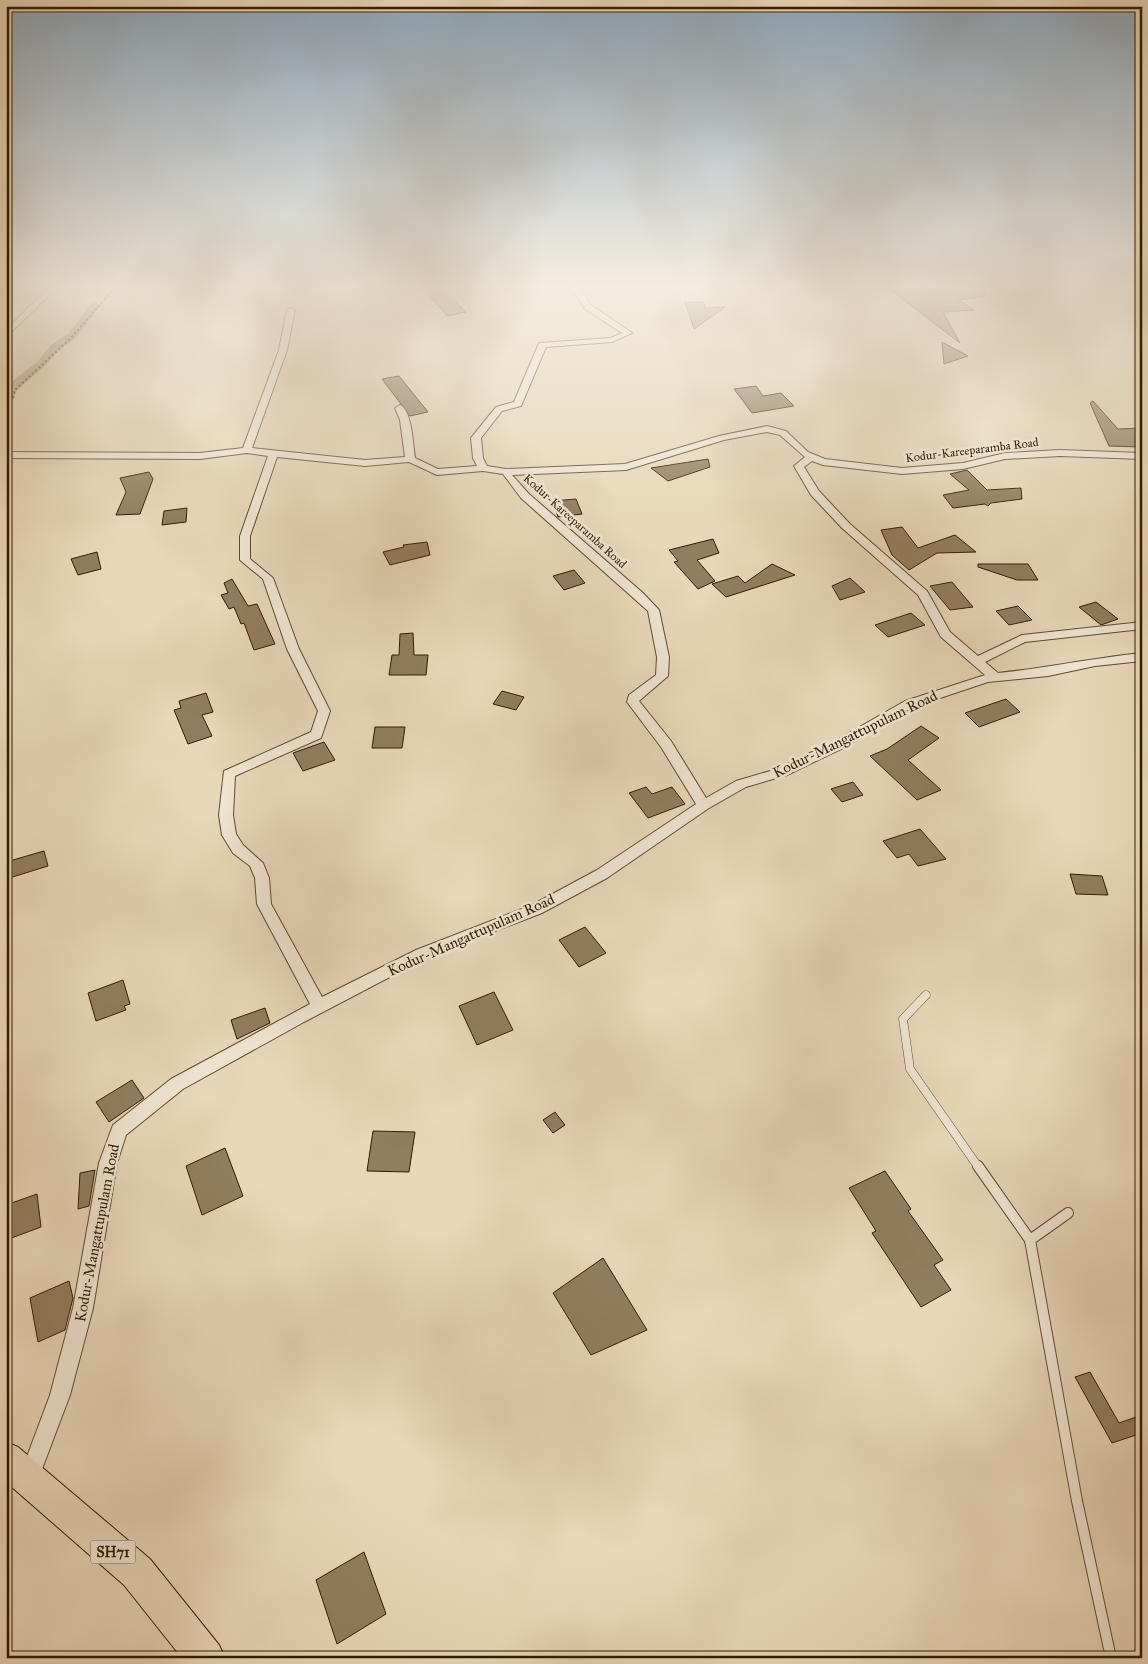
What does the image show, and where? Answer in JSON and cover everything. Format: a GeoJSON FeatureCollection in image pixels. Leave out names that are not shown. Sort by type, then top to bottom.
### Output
{"type":"FeatureCollection","features":[{"type":"Feature","properties":{"kind":"main road","name":"SH71"},"geometry":{"type":"LineString","coordinates":[[18,1469],[136,1572],[206,1658]]}},
{"type":"Feature","properties":{"kind":"street"},"geometry":{"type":"LineString","coordinates":[[247,450],[278,364]]}},
{"type":"Feature","properties":{"kind":"street"},"geometry":{"type":"LineString","coordinates":[[482,468],[478,458],[476,438],[498,409],[518,404],[520,394],[536,364]]}},
{"type":"Feature","properties":{"kind":"street"},"geometry":{"type":"LineString","coordinates":[[400,408],[405,420],[410,459]]}},
{"type":"Feature","properties":{"kind":"street","name":"Kodur-Kareeparamba Road"},"geometry":{"type":"LineString","coordinates":[[704,805],[666,744],[633,702],[633,698],[662,676],[664,657],[653,610],[639,595],[525,496],[512,482],[506,472],[626,467],[722,438],[768,429],[783,433],[810,458],[823,462],[902,471],[963,466],[1005,456],[1060,452],[1142,456]]}},
{"type":"Feature","properties":{"kind":"street"},"geometry":{"type":"LineString","coordinates":[[6,455],[200,456],[247,450],[365,463],[394,462],[410,459],[437,472],[482,468],[506,472]]}},
{"type":"Feature","properties":{"kind":"street"},"geometry":{"type":"LineString","coordinates":[[273,454],[260,497],[245,536],[245,560],[268,578],[293,649],[324,710],[317,735],[230,774],[226,815],[229,835],[238,849],[256,863],[262,878],[264,904],[319,1006]]}},
{"type":"Feature","properties":{"kind":"street"},"geometry":{"type":"LineString","coordinates":[[810,458],[798,466],[815,494],[846,526],[923,593],[945,634],[996,678]]}},
{"type":"Feature","properties":{"kind":"street"},"geometry":{"type":"LineString","coordinates":[[977,661],[1022,639],[1142,625]]}},
{"type":"Feature","properties":{"kind":"street","name":"Kodur-Mangattupulam Road"},"geometry":{"type":"LineString","coordinates":[[18,1469],[60,1395],[83,1308],[108,1163],[119,1130],[177,1084],[319,1006],[421,954],[537,908],[578,887],[602,874],[704,805],[741,784],[782,772],[832,748],[909,704],[950,689],[996,678],[1048,672],[1095,662],[1142,657]]}},
{"type":"Feature","properties":{"kind":"lane"},"geometry":{"type":"LineString","coordinates":[[926,995],[903,1019],[910,1069],[1030,1240],[1077,1500],[1110,1658]]}},
{"type":"Feature","properties":{"kind":"lane"},"geometry":{"type":"LineString","coordinates":[[1030,1240],[1068,1213]]}},
{"type":"Feature","properties":{"kind":"path"},"geometry":{"type":"LineString","coordinates":[[6,404],[13,398],[15,390],[43,364]]}},
{"type":"Feature","properties":{"kind":"path"},"geometry":{"type":"LineString","coordinates":[[6,428],[10,432],[6,437]]}},
{"type":"Feature","properties":{"kind":"building"},"geometry":{"type":"Polygon","coordinates":[[[399,376],[428,412],[410,416],[382,379],[399,376]]]}},
{"type":"Feature","properties":{"kind":"building"},"geometry":{"type":"Polygon","coordinates":[[[756,386],[763,396],[781,393],[794,406],[752,413],[734,389],[756,386]]]}},
{"type":"Feature","properties":{"kind":"building"},"geometry":{"type":"Polygon","coordinates":[[[1093,401],[1118,429],[1142,428],[1142,447],[1109,446],[1090,403],[1093,401]]]}},
{"type":"Feature","properties":{"kind":"building"},"geometry":{"type":"Polygon","coordinates":[[[708,459],[710,467],[668,481],[651,468],[708,459]]]}},
{"type":"Feature","properties":{"kind":"building"},"geometry":{"type":"Polygon","coordinates":[[[967,470],[987,490],[1021,488],[1022,499],[991,503],[988,506],[985,504],[953,508],[943,495],[969,490],[950,474],[967,470]]]}},
{"type":"Feature","properties":{"kind":"building"},"geometry":{"type":"Polygon","coordinates":[[[149,472],[153,479],[140,514],[116,515],[126,492],[120,478],[149,472]]]}},
{"type":"Feature","properties":{"kind":"building"},"geometry":{"type":"Polygon","coordinates":[[[576,499],[582,514],[558,517],[553,501],[576,499]]]}},
{"type":"Feature","properties":{"kind":"building"},"geometry":{"type":"Polygon","coordinates":[[[187,508],[186,522],[162,525],[164,511],[187,508]]]}},
{"type":"Feature","properties":{"kind":"building"},"geometry":{"type":"Polygon","coordinates":[[[902,527],[918,548],[955,535],[976,552],[937,553],[909,570],[892,555],[881,530],[902,527]]]}},
{"type":"Feature","properties":{"kind":"building"},"geometry":{"type":"Polygon","coordinates":[[[713,539],[719,553],[697,560],[715,581],[698,589],[674,562],[678,561],[669,550],[713,539]]]}},
{"type":"Feature","properties":{"kind":"building"},"geometry":{"type":"Polygon","coordinates":[[[427,542],[430,555],[390,565],[383,552],[404,547],[403,545],[427,542]]]}},
{"type":"Feature","properties":{"kind":"building"},"geometry":{"type":"Polygon","coordinates":[[[97,552],[101,569],[78,575],[71,559],[97,552]]]}},
{"type":"Feature","properties":{"kind":"building"},"geometry":{"type":"Polygon","coordinates":[[[772,564],[795,575],[726,597],[712,584],[738,576],[745,583],[772,564]]]}},
{"type":"Feature","properties":{"kind":"building"},"geometry":{"type":"Polygon","coordinates":[[[978,564],[1028,564],[1038,580],[1017,580],[978,567],[978,564]]]}},
{"type":"Feature","properties":{"kind":"building"},"geometry":{"type":"Polygon","coordinates":[[[574,570],[585,583],[564,590],[553,576],[574,570]]]}},
{"type":"Feature","properties":{"kind":"building"},"geometry":{"type":"Polygon","coordinates":[[[850,578],[865,592],[840,600],[832,586],[850,578]]]}},
{"type":"Feature","properties":{"kind":"building"},"geometry":{"type":"Polygon","coordinates":[[[232,579],[248,606],[257,604],[275,644],[254,650],[244,623],[241,624],[234,607],[229,609],[221,595],[228,593],[224,583],[232,579]]]}},
{"type":"Feature","properties":{"kind":"building"},"geometry":{"type":"Polygon","coordinates":[[[952,582],[973,607],[950,610],[930,586],[952,582]]]}},
{"type":"Feature","properties":{"kind":"building"},"geometry":{"type":"Polygon","coordinates":[[[1096,602],[1118,619],[1101,625],[1079,607],[1096,602]]]}},
{"type":"Feature","properties":{"kind":"building"},"geometry":{"type":"Polygon","coordinates":[[[1018,606],[1032,620],[1009,625],[996,611],[1018,606]]]}},
{"type":"Feature","properties":{"kind":"building"},"geometry":{"type":"Polygon","coordinates":[[[911,613],[925,625],[888,637],[875,625],[911,613]]]}},
{"type":"Feature","properties":{"kind":"building"},"geometry":{"type":"Polygon","coordinates":[[[413,633],[414,655],[428,655],[426,675],[389,675],[392,655],[399,655],[400,634],[413,633]]]}},
{"type":"Feature","properties":{"kind":"building"},"geometry":{"type":"Polygon","coordinates":[[[502,691],[524,697],[516,710],[493,704],[502,691]]]}},
{"type":"Feature","properties":{"kind":"building"},"geometry":{"type":"Polygon","coordinates":[[[206,693],[213,712],[202,715],[212,736],[188,744],[174,710],[181,708],[179,701],[206,693]]]}},
{"type":"Feature","properties":{"kind":"building"},"geometry":{"type":"Polygon","coordinates":[[[1006,699],[1020,712],[979,727],[965,713],[1006,699]]]}},
{"type":"Feature","properties":{"kind":"building"},"geometry":{"type":"Polygon","coordinates":[[[921,726],[939,738],[908,760],[941,790],[917,800],[870,756],[887,749],[921,726]]]}},
{"type":"Feature","properties":{"kind":"building"},"geometry":{"type":"Polygon","coordinates":[[[375,727],[405,727],[402,748],[372,748],[375,727]]]}},
{"type":"Feature","properties":{"kind":"building"},"geometry":{"type":"Polygon","coordinates":[[[324,742],[335,760],[303,771],[293,753],[324,742]]]}},
{"type":"Feature","properties":{"kind":"building"},"geometry":{"type":"Polygon","coordinates":[[[853,782],[863,795],[842,802],[831,789],[853,782]]]}},
{"type":"Feature","properties":{"kind":"building"},"geometry":{"type":"Polygon","coordinates":[[[646,787],[652,794],[672,787],[685,804],[648,818],[629,793],[646,787]]]}},
{"type":"Feature","properties":{"kind":"building"},"geometry":{"type":"Polygon","coordinates":[[[920,829],[946,859],[918,866],[909,854],[897,858],[883,841],[920,829]]]}},
{"type":"Feature","properties":{"kind":"building"},"geometry":{"type":"Polygon","coordinates":[[[44,851],[48,866],[6,879],[6,862],[44,851]]]}},
{"type":"Feature","properties":{"kind":"building"},"geometry":{"type":"Polygon","coordinates":[[[1070,874],[1102,876],[1108,895],[1076,894],[1070,874]]]}},
{"type":"Feature","properties":{"kind":"building"},"geometry":{"type":"Polygon","coordinates":[[[585,927],[606,953],[579,967],[559,940],[585,927]]]}},
{"type":"Feature","properties":{"kind":"building"},"geometry":{"type":"Polygon","coordinates":[[[123,980],[130,1004],[124,1006],[126,1010],[96,1021],[88,993],[123,980]]]}},
{"type":"Feature","properties":{"kind":"building"},"geometry":{"type":"Polygon","coordinates":[[[494,992],[513,1030],[477,1045],[459,1006],[494,992]]]}},
{"type":"Feature","properties":{"kind":"building"},"geometry":{"type":"Polygon","coordinates":[[[265,1008],[270,1023],[237,1039],[231,1020],[265,1008]]]}},
{"type":"Feature","properties":{"kind":"building"},"geometry":{"type":"Polygon","coordinates":[[[132,1080],[144,1098],[109,1122],[96,1102],[132,1080]]]}},
{"type":"Feature","properties":{"kind":"building"},"geometry":{"type":"Polygon","coordinates":[[[555,1112],[565,1125],[553,1133],[543,1120],[555,1112]]]}},
{"type":"Feature","properties":{"kind":"building"},"geometry":{"type":"Polygon","coordinates":[[[373,1131],[415,1132],[409,1172],[367,1171],[373,1131]]]}},
{"type":"Feature","properties":{"kind":"building"},"geometry":{"type":"Polygon","coordinates":[[[225,1148],[243,1196],[202,1215],[186,1166],[225,1148]]]}},
{"type":"Feature","properties":{"kind":"building"},"geometry":{"type":"Polygon","coordinates":[[[95,1170],[89,1206],[78,1209],[80,1173],[95,1170]]]}},
{"type":"Feature","properties":{"kind":"building"},"geometry":{"type":"Polygon","coordinates":[[[885,1171],[911,1209],[908,1211],[943,1260],[934,1265],[951,1290],[921,1307],[872,1233],[876,1231],[849,1188],[885,1171]]]}},
{"type":"Feature","properties":{"kind":"building"},"geometry":{"type":"Polygon","coordinates":[[[37,1194],[41,1227],[6,1240],[6,1205],[37,1194]]]}},
{"type":"Feature","properties":{"kind":"building"},"geometry":{"type":"Polygon","coordinates":[[[603,1258],[647,1330],[591,1355],[553,1293],[603,1258]]]}},
{"type":"Feature","properties":{"kind":"building"},"geometry":{"type":"Polygon","coordinates":[[[69,1281],[73,1298],[65,1330],[38,1342],[30,1298],[69,1281]]]}},
{"type":"Feature","properties":{"kind":"building"},"geometry":{"type":"Polygon","coordinates":[[[1090,1372],[1119,1423],[1142,1415],[1142,1433],[1112,1443],[1075,1377],[1090,1372]]]}},
{"type":"Feature","properties":{"kind":"building"},"geometry":{"type":"Polygon","coordinates":[[[364,1552],[386,1614],[337,1644],[316,1580],[364,1552]]]}},
{"type":"Feature","properties":{"kind":"waterway"},"geometry":{"type":"LineString","coordinates":[[6,399],[13,387],[41,364]]}}]}
